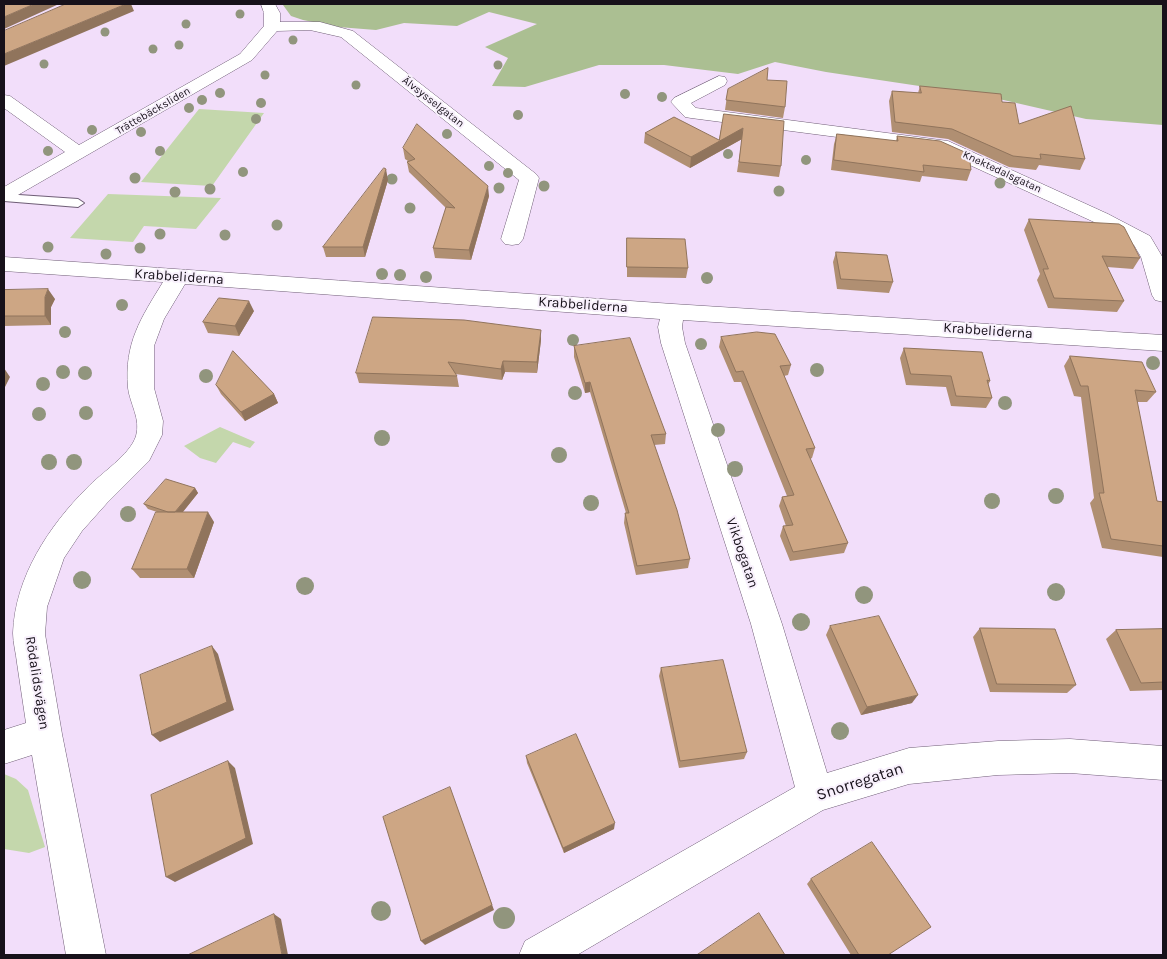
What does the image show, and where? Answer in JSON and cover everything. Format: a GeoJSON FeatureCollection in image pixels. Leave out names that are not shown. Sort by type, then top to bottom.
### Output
{"type":"FeatureCollection","features":[{"type":"Feature","properties":{"kind":"street"},"geometry":{"type":"LineString","coordinates":[[268,4],[272,13],[272,27]]}},
{"type":"Feature","properties":{"kind":"street","name":"Älvsysselgatan"},"geometry":{"type":"LineString","coordinates":[[272,27],[319,26],[348,34],[529,178],[512,239]]}},
{"type":"Feature","properties":{"kind":"street","name":"Trättebäcksliden"},"geometry":{"type":"LineString","coordinates":[[4,196],[246,57],[272,27]]}},
{"type":"Feature","properties":{"kind":"street","name":"Knektedalsgatan"},"geometry":{"type":"LineString","coordinates":[[719,81],[680,102],[691,113],[942,144],[1093,214],[1135,236],[1142,241],[1152,257],[1163,295]]}},
{"type":"Feature","properties":{"kind":"street"},"geometry":{"type":"LineString","coordinates":[[4,100],[78,153]]}},
{"type":"Feature","properties":{"kind":"street","name":"Krabbeliderna"},"geometry":{"type":"LineString","coordinates":[[4,264],[673,312],[1163,344]]}},
{"type":"Feature","properties":{"kind":"street","name":"Rödalidsvägen"},"geometry":{"type":"LineString","coordinates":[[86,955],[45,734],[29,634],[32,607],[52,552],[72,523],[96,495],[140,454],[150,434],[150,421],[141,388],[142,346],[152,319],[178,277]]}},
{"type":"Feature","properties":{"kind":"street","name":"Vikbogatan"},"geometry":{"type":"LineString","coordinates":[[673,312],[670,327],[673,343],[761,609],[800,736],[815,796]]}},
{"type":"Feature","properties":{"kind":"street"},"geometry":{"type":"LineString","coordinates":[[4,747],[45,734]]}},
{"type":"Feature","properties":{"kind":"street","name":"Snorregatan"},"geometry":{"type":"LineString","coordinates":[[539,955],[815,796],[916,765],[998,758],[1070,756],[1163,763]]}},
{"type":"Feature","properties":{"kind":"lane"},"geometry":{"type":"LineString","coordinates":[[4,196],[78,203]]}},
{"type":"Feature","properties":{"kind":"green space"},"geometry":{"type":"Polygon","coordinates":[[[1163,4],[1163,125],[1086,119],[986,96],[826,72],[775,62],[738,74],[664,65],[599,65],[525,87],[492,86],[508,58],[485,47],[537,24],[489,12],[457,26],[404,23],[376,30],[338,27],[291,16],[283,5],[1163,4]]]}},
{"type":"Feature","properties":{"kind":"green space"},"geometry":{"type":"Polygon","coordinates":[[[199,109],[264,113],[212,186],[141,182],[199,109]]]}},
{"type":"Feature","properties":{"kind":"green space"},"geometry":{"type":"Polygon","coordinates":[[[108,194],[221,198],[196,229],[144,226],[133,242],[70,238],[108,194]]]}},
{"type":"Feature","properties":{"kind":"green space"},"geometry":{"type":"Polygon","coordinates":[[[220,427],[255,442],[250,448],[233,442],[216,463],[200,458],[184,446],[220,427]]]}},
{"type":"Feature","properties":{"kind":"green space"},"geometry":{"type":"Polygon","coordinates":[[[4,774],[16,779],[28,790],[45,847],[29,853],[4,849],[4,774]]]}},
{"type":"Feature","properties":{"kind":"building"},"geometry":{"type":"Polygon","coordinates":[[[4,4],[34,4],[4,17],[4,4]]]}},
{"type":"Feature","properties":{"kind":"building"},"geometry":{"type":"Polygon","coordinates":[[[66,4],[126,4],[4,54],[4,31],[66,4]]]}},
{"type":"Feature","properties":{"kind":"building"},"geometry":{"type":"Polygon","coordinates":[[[768,68],[767,80],[787,81],[785,107],[726,100],[728,89],[768,68]]]}},
{"type":"Feature","properties":{"kind":"building"},"geometry":{"type":"Polygon","coordinates":[[[920,86],[1001,94],[1002,102],[1015,103],[1019,124],[1071,106],[1085,159],[1040,154],[1041,159],[1013,156],[952,129],[895,122],[892,91],[921,93],[920,86]]]}},
{"type":"Feature","properties":{"kind":"building"},"geometry":{"type":"Polygon","coordinates":[[[724,114],[784,121],[781,166],[739,162],[743,128],[691,157],[645,133],[674,117],[719,140],[724,114]]]}},
{"type":"Feature","properties":{"kind":"building"},"geometry":{"type":"Polygon","coordinates":[[[417,124],[488,186],[469,250],[433,248],[446,207],[455,208],[407,162],[415,159],[403,148],[417,124]]]}},
{"type":"Feature","properties":{"kind":"building"},"geometry":{"type":"Polygon","coordinates":[[[837,134],[898,141],[897,136],[940,141],[969,154],[971,170],[923,165],[924,172],[834,160],[837,134]]]}},
{"type":"Feature","properties":{"kind":"building"},"geometry":{"type":"Polygon","coordinates":[[[384,168],[386,169],[363,247],[323,247],[384,168]]]}},
{"type":"Feature","properties":{"kind":"building"},"geometry":{"type":"Polygon","coordinates":[[[1029,219],[1119,224],[1124,227],[1140,258],[1102,256],[1124,301],[1054,298],[1043,269],[1048,269],[1029,219]]]}},
{"type":"Feature","properties":{"kind":"building"},"geometry":{"type":"Polygon","coordinates":[[[627,238],[685,239],[688,268],[627,267],[627,238]]]}},
{"type":"Feature","properties":{"kind":"building"},"geometry":{"type":"Polygon","coordinates":[[[836,252],[887,255],[893,282],[841,279],[836,252]]]}},
{"type":"Feature","properties":{"kind":"building"},"geometry":{"type":"Polygon","coordinates":[[[48,289],[45,297],[45,316],[4,316],[4,290],[48,289]]]}},
{"type":"Feature","properties":{"kind":"building"},"geometry":{"type":"Polygon","coordinates":[[[219,298],[249,301],[235,326],[203,322],[219,298]]]}},
{"type":"Feature","properties":{"kind":"building"},"geometry":{"type":"Polygon","coordinates":[[[373,317],[464,320],[541,330],[537,362],[503,361],[501,369],[448,362],[457,376],[356,373],[373,317]]]}},
{"type":"Feature","properties":{"kind":"building"},"geometry":{"type":"Polygon","coordinates":[[[757,332],[775,334],[791,365],[780,366],[815,448],[806,449],[848,543],[793,552],[783,526],[793,525],[782,497],[794,495],[743,371],[736,372],[721,337],[757,332]]]}},
{"type":"Feature","properties":{"kind":"building"},"geometry":{"type":"Polygon","coordinates":[[[630,338],[666,434],[651,435],[677,510],[690,559],[637,566],[625,513],[629,513],[590,382],[585,383],[574,346],[630,338]]]}},
{"type":"Feature","properties":{"kind":"building"},"geometry":{"type":"Polygon","coordinates":[[[904,348],[982,352],[990,381],[987,380],[992,398],[956,396],[951,376],[911,374],[904,348]]]}},
{"type":"Feature","properties":{"kind":"building"},"geometry":{"type":"Polygon","coordinates":[[[233,351],[274,394],[241,412],[216,385],[233,351]]]}},
{"type":"Feature","properties":{"kind":"building"},"geometry":{"type":"Polygon","coordinates":[[[1070,356],[1142,362],[1156,392],[1135,390],[1157,501],[1163,502],[1163,546],[1111,539],[1099,493],[1104,493],[1088,386],[1081,386],[1070,356]]]}},
{"type":"Feature","properties":{"kind":"building"},"geometry":{"type":"Polygon","coordinates":[[[166,479],[195,488],[175,512],[168,512],[144,504],[166,479]]]}},
{"type":"Feature","properties":{"kind":"building"},"geometry":{"type":"Polygon","coordinates":[[[156,512],[208,512],[187,569],[132,569],[156,512]]]}},
{"type":"Feature","properties":{"kind":"building"},"geometry":{"type":"Polygon","coordinates":[[[879,616],[918,695],[867,707],[830,626],[879,616]]]}},
{"type":"Feature","properties":{"kind":"building"},"geometry":{"type":"Polygon","coordinates":[[[980,628],[1055,629],[1076,685],[997,684],[980,628]]]}},
{"type":"Feature","properties":{"kind":"building"},"geometry":{"type":"Polygon","coordinates":[[[1163,629],[1163,682],[1141,683],[1116,630],[1163,629]]]}},
{"type":"Feature","properties":{"kind":"building"},"geometry":{"type":"Polygon","coordinates":[[[212,646],[227,702],[152,735],[140,675],[212,646]]]}},
{"type":"Feature","properties":{"kind":"building"},"geometry":{"type":"Polygon","coordinates":[[[723,660],[747,752],[680,761],[661,668],[723,660]]]}},
{"type":"Feature","properties":{"kind":"building"},"geometry":{"type":"Polygon","coordinates":[[[576,734],[615,823],[563,848],[526,756],[576,734]]]}},
{"type":"Feature","properties":{"kind":"building"},"geometry":{"type":"Polygon","coordinates":[[[228,761],[246,838],[166,877],[151,795],[228,761]]]}},
{"type":"Feature","properties":{"kind":"building"},"geometry":{"type":"Polygon","coordinates":[[[450,787],[492,905],[421,941],[383,817],[450,787]]]}},
{"type":"Feature","properties":{"kind":"building"},"geometry":{"type":"Polygon","coordinates":[[[872,842],[931,927],[888,955],[859,955],[811,879],[872,842]]]}},
{"type":"Feature","properties":{"kind":"building"},"geometry":{"type":"Polygon","coordinates":[[[759,913],[785,955],[697,955],[759,913]]]}},
{"type":"Feature","properties":{"kind":"building"},"geometry":{"type":"Polygon","coordinates":[[[274,914],[282,955],[188,955],[274,914]]]}}]}
